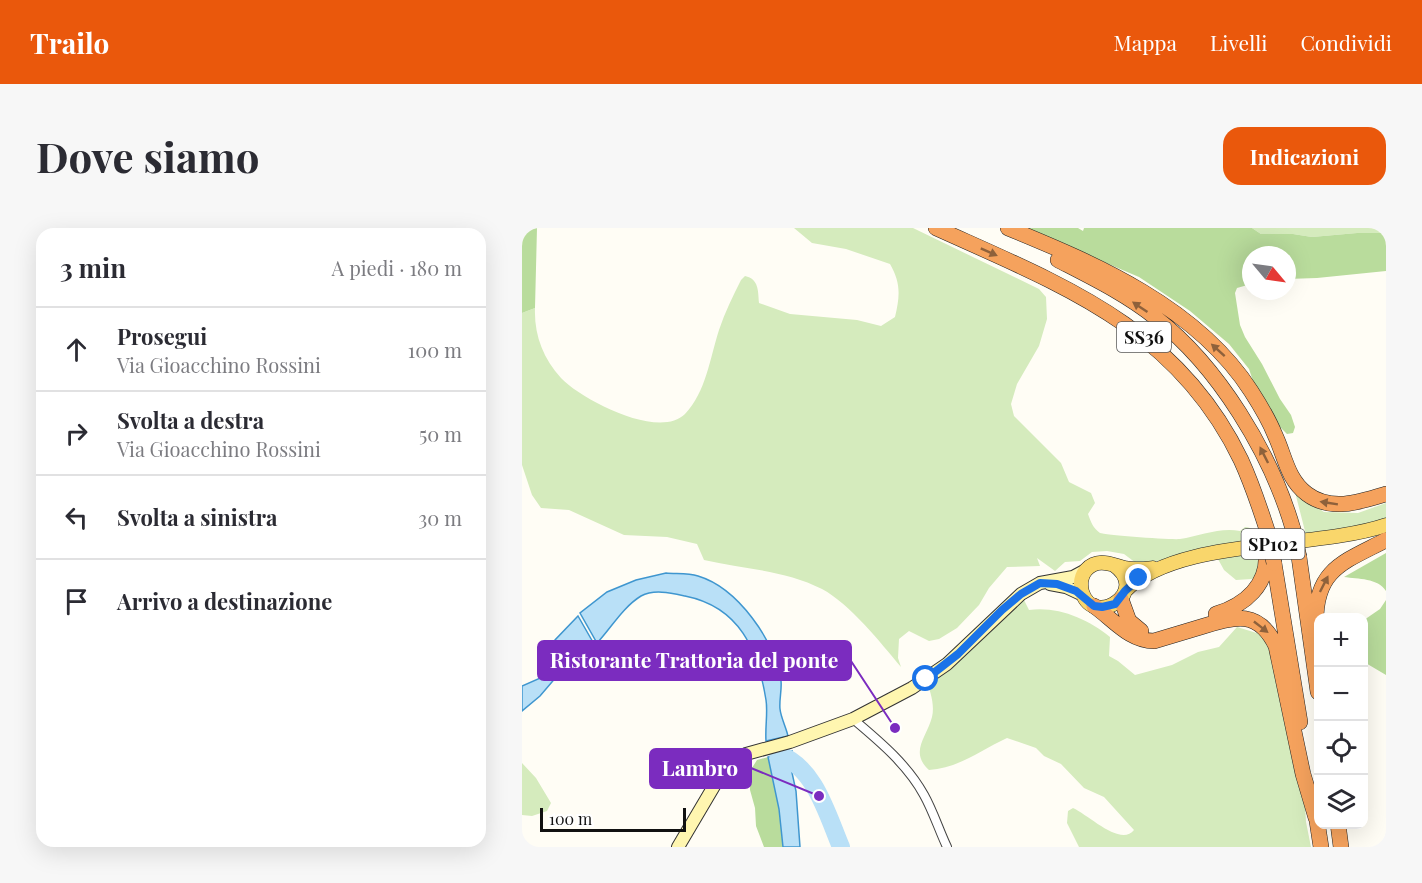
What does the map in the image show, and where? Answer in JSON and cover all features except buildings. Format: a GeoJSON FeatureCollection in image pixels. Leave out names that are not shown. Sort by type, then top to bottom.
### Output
{"type":"FeatureCollection","features":[{"type":"Feature","properties":{"kind":"highway","name":"SS36"},"geometry":{"type":"LineString","coordinates":[[936,228],[1047,278],[1101,307],[1159,350],[1184,375],[1213,411],[1241,460],[1258,501],[1314,807]]}},
{"type":"Feature","properties":{"kind":"highway","name":"SS36"},"geometry":{"type":"LineString","coordinates":[[994,228],[1128,298],[1176,334],[1196,355],[1260,448],[1286,506],[1299,557],[1314,667]]}},
{"type":"Feature","properties":{"kind":"highway"},"geometry":{"type":"LineString","coordinates":[[1008,228],[1108,273],[1158,302],[1226,357],[1251,391],[1276,435],[1290,476],[1307,494],[1319,501],[1335,505],[1386,494]]}},
{"type":"Feature","properties":{"kind":"highway"},"geometry":{"type":"LineString","coordinates":[[1316,613],[1320,588],[1328,575],[1341,563],[1386,540]]}},
{"type":"Feature","properties":{"kind":"highway"},"geometry":{"type":"LineString","coordinates":[[1123,595],[1129,621],[1140,631],[1159,632],[1229,610],[1247,599],[1260,583],[1270,558]]}},
{"type":"Feature","properties":{"kind":"highway"},"geometry":{"type":"LineString","coordinates":[[1089,600],[1130,634],[1146,641],[1154,641],[1229,618],[1248,619],[1266,629],[1275,646],[1300,763],[1314,811]]}},
{"type":"Feature","properties":{"kind":"highway","name":"SS36"},"geometry":{"type":"LineString","coordinates":[[1318,829],[1321,847]]}},
{"type":"Feature","properties":{"kind":"highway"},"geometry":{"type":"LineString","coordinates":[[1339,829],[1343,847]]}},
{"type":"Feature","properties":{"kind":"highway"},"geometry":{"type":"LineString","coordinates":[[1343,829],[1343,847]]}},
{"type":"Feature","properties":{"kind":"main road","name":"SP102"},"geometry":{"type":"LineString","coordinates":[[1114,565],[1137,570],[1161,567],[1201,556],[1259,546],[1350,535],[1386,525]]}},
{"type":"Feature","properties":{"kind":"main road"},"geometry":{"type":"LineString","coordinates":[[1096,563],[1108,563],[1119,568],[1125,579],[1123,595],[1109,607],[1089,600],[1081,582],[1086,570],[1096,563]]}},
{"type":"Feature","properties":{"kind":"main road","name":"SP102"},"geometry":{"type":"LineString","coordinates":[[1123,595],[1139,578],[1161,567]]}},
{"type":"Feature","properties":{"kind":"street"},"geometry":{"type":"LineString","coordinates":[[678,847],[717,781],[739,758],[853,718],[912,688],[946,664],[1021,594],[1040,583],[1073,577],[1086,570]]}},
{"type":"Feature","properties":{"kind":"street"},"geometry":{"type":"LineString","coordinates":[[1040,583],[1057,584],[1089,600]]}},
{"type":"Feature","properties":{"kind":"street"},"geometry":{"type":"LineString","coordinates":[[853,718],[908,772],[924,795],[947,847]]}},
{"type":"Feature","properties":{"kind":"green space"},"geometry":{"type":"Polygon","coordinates":[[[522,228],[537,228],[535,308],[522,313],[522,228]]]}},
{"type":"Feature","properties":{"kind":"green space"},"geometry":{"type":"Polygon","coordinates":[[[794,228],[913,228],[1039,289],[1046,297],[1047,319],[1039,346],[1017,384],[1011,404],[1014,416],[1061,463],[1069,482],[1091,493],[1095,503],[1088,514],[1096,529],[1105,534],[1180,539],[1218,531],[1240,531],[1245,527],[1252,529],[1260,538],[1261,572],[1252,579],[1236,580],[1224,570],[1213,550],[1148,563],[1136,563],[1124,554],[1107,551],[1092,552],[1080,561],[1065,562],[1055,571],[1037,558],[1040,566],[1007,567],[989,588],[979,605],[957,628],[939,639],[929,641],[909,631],[899,639],[898,658],[901,667],[864,624],[843,604],[822,589],[779,574],[704,560],[697,544],[667,537],[624,535],[569,510],[541,508],[532,495],[522,465],[522,313],[535,308],[536,328],[541,346],[555,370],[571,387],[621,414],[640,420],[673,421],[685,414],[698,396],[724,317],[745,276],[755,283],[759,303],[790,314],[857,320],[881,326],[895,317],[898,290],[896,277],[890,264],[846,249],[812,243],[794,228]]]}},
{"type":"Feature","properties":{"kind":"green space"},"geometry":{"type":"Polygon","coordinates":[[[1024,228],[1078,228],[1083,231],[1084,228],[1252,228],[1261,234],[1293,234],[1312,237],[1386,233],[1386,271],[1317,278],[1296,279],[1296,246],[1242,246],[1242,287],[1237,288],[1235,293],[1240,325],[1291,415],[1295,427],[1293,433],[1287,434],[1273,420],[1255,387],[1249,369],[1229,344],[1190,311],[1139,277],[1024,228]]]}},
{"type":"Feature","properties":{"kind":"green space"},"geometry":{"type":"Polygon","coordinates":[[[1252,228],[1386,228],[1386,233],[1312,237],[1293,234],[1261,234],[1252,228]]]}},
{"type":"Feature","properties":{"kind":"green space"},"geometry":{"type":"Polygon","coordinates":[[[1295,492],[1324,512],[1358,513],[1386,503],[1386,518],[1366,526],[1306,535],[1295,492]]]}},
{"type":"Feature","properties":{"kind":"green space"},"geometry":{"type":"Polygon","coordinates":[[[1386,553],[1386,591],[1373,581],[1344,577],[1386,553]]]}},
{"type":"Feature","properties":{"kind":"green space"},"geometry":{"type":"Polygon","coordinates":[[[1021,594],[1029,610],[1051,610],[1072,615],[1110,637],[1109,656],[1135,675],[1172,665],[1198,652],[1219,647],[1237,627],[1260,634],[1271,643],[1304,787],[1306,822],[1311,847],[1079,847],[1067,823],[1068,811],[1073,808],[1113,833],[1128,834],[1134,830],[1104,797],[1084,788],[1061,764],[1044,756],[1036,748],[1007,738],[960,762],[929,770],[920,757],[921,744],[933,712],[932,698],[926,679],[1021,594]]]}},
{"type":"Feature","properties":{"kind":"green space"},"geometry":{"type":"Polygon","coordinates":[[[1386,600],[1386,675],[1368,664],[1368,617],[1380,609],[1386,600]]]}},
{"type":"Feature","properties":{"kind":"green space"},"geometry":{"type":"Polygon","coordinates":[[[768,757],[779,809],[783,847],[764,847],[756,826],[755,808],[750,790],[750,771],[757,760],[768,757]]]}},
{"type":"Feature","properties":{"kind":"green space"},"geometry":{"type":"Polygon","coordinates":[[[522,763],[536,778],[551,803],[547,811],[532,816],[522,815],[522,763]]]}},
{"type":"Feature","properties":{"kind":"water"},"geometry":{"type":"Polygon","coordinates":[[[666,573],[694,575],[713,582],[740,604],[752,618],[763,633],[777,665],[781,681],[781,716],[788,736],[766,741],[766,700],[758,664],[751,648],[733,621],[720,610],[704,602],[668,593],[646,594],[628,606],[597,643],[580,613],[607,592],[636,580],[666,573]]]}},
{"type":"Feature","properties":{"kind":"water"},"geometry":{"type":"Polygon","coordinates":[[[578,616],[594,644],[569,662],[540,696],[522,711],[522,686],[545,676],[550,667],[555,640],[578,616]]]}},
{"type":"Feature","properties":{"kind":"water"},"geometry":{"type":"Polygon","coordinates":[[[792,751],[791,768],[796,791],[800,847],[783,847],[779,809],[768,757],[792,751]]]}},
{"type":"Feature","properties":{"kind":"waterway"},"geometry":{"type":"LineString","coordinates":[[778,754],[791,760],[811,780],[825,806],[841,847]]}},
{"type":"Feature","properties":{"kind":"place","name":"Ristorante Trattoria del ponte"},"geometry":{"type":"Point","coordinates":[895,728]}},
{"type":"Feature","properties":{"kind":"place","name":"Lambro"},"geometry":{"type":"Point","coordinates":[819,796]}},
{"type":"Feature","properties":{"kind":"route"},"geometry":{"type":"LineString","coordinates":[[926,679],[958,654],[1002,610],[1021,594],[1040,583],[1066,587],[1083,595],[1094,606],[1109,607],[1121,599],[1125,591],[1139,578]]}}]}
